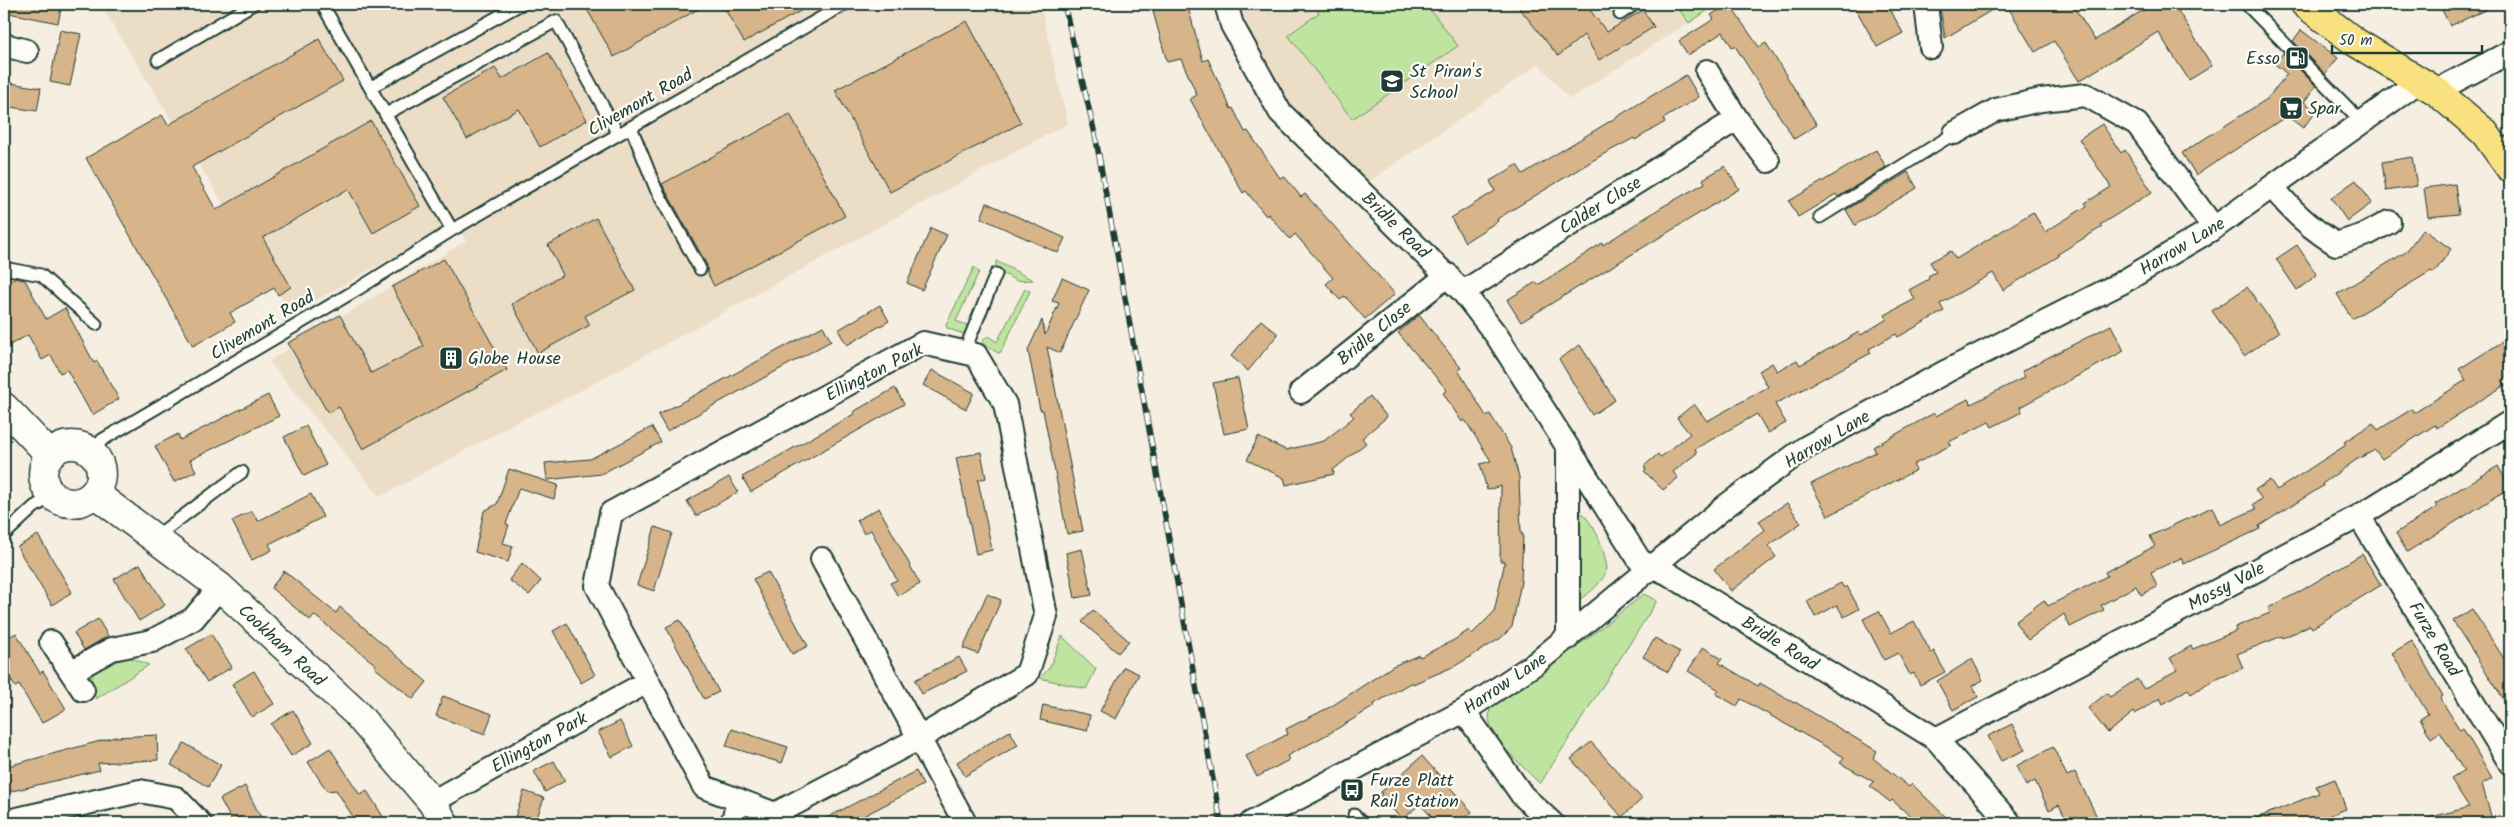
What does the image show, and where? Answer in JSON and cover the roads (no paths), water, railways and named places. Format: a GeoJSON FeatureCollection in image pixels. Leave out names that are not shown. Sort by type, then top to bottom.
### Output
{"type":"FeatureCollection","features":[{"type":"Feature","properties":{"kind":"main road"},"geometry":{"type":"LineString","coordinates":[[2305,4],[2355,42],[2428,86],[2484,132],[2510,168]]}},
{"type":"Feature","properties":{"kind":"main road"},"geometry":{"type":"LineString","coordinates":[[4,407],[50,455]]}},
{"type":"Feature","properties":{"kind":"main road"},"geometry":{"type":"LineString","coordinates":[[73,445],[83,447],[92,453],[98,462],[101,473],[99,484],[94,493],[85,500],[74,503],[62,501],[52,496],[46,488],[43,478],[43,468],[50,455],[63,446],[73,445]]}},
{"type":"Feature","properties":{"kind":"main road","name":"Cookham Road"},"geometry":{"type":"LineString","coordinates":[[94,493],[220,586],[356,713],[438,813]]}},
{"type":"Feature","properties":{"kind":"street","name":"Bridle Road"},"geometry":{"type":"LineString","coordinates":[[1226,4],[1232,25],[1280,112],[1448,274],[1464,292],[1497,336],[1640,561],[1666,572],[1936,739],[2010,823]]}},
{"type":"Feature","properties":{"kind":"street"},"geometry":{"type":"LineString","coordinates":[[1926,4],[1931,47]]}},
{"type":"Feature","properties":{"kind":"street"},"geometry":{"type":"LineString","coordinates":[[4,45],[27,51]]}},
{"type":"Feature","properties":{"kind":"street","name":"Harrow Lane"},"geometry":{"type":"LineString","coordinates":[[1251,823],[1464,711],[1536,663],[1654,568],[1727,505],[1805,448],[1947,372],[2121,283],[2214,228],[2362,122],[2428,86],[2510,52]]}},
{"type":"Feature","properties":{"kind":"street"},"geometry":{"type":"LineString","coordinates":[[1707,71],[1737,119],[1768,161]]}},
{"type":"Feature","properties":{"kind":"street"},"geometry":{"type":"LineString","coordinates":[[1956,133],[1996,110],[2041,100],[2086,95],[2137,124],[2214,228]]}},
{"type":"Feature","properties":{"kind":"street","name":"Calder Close"},"geometry":{"type":"LineString","coordinates":[[1464,292],[1737,119]]}},
{"type":"Feature","properties":{"kind":"street"},"geometry":{"type":"LineString","coordinates":[[2273,187],[2288,207],[2312,230],[2336,244],[2367,234],[2389,222]]}},
{"type":"Feature","properties":{"kind":"street","name":"Bridle Close"},"geometry":{"type":"LineString","coordinates":[[1301,392],[1448,274]]}},
{"type":"Feature","properties":{"kind":"street","name":"Ellington Park"},"geometry":{"type":"LineString","coordinates":[[923,343],[964,352],[976,355],[1005,404],[1046,616],[1027,674],[918,739],[775,814],[704,787],[597,586],[596,539],[611,513],[923,343]]}},
{"type":"Feature","properties":{"kind":"street","name":"Mossy Vale"},"geometry":{"type":"LineString","coordinates":[[1936,739],[2359,516],[2510,422]]}},
{"type":"Feature","properties":{"kind":"street"},"geometry":{"type":"LineString","coordinates":[[1568,449],[1568,638]]}},
{"type":"Feature","properties":{"kind":"street","name":"Furze Road"},"geometry":{"type":"LineString","coordinates":[[2359,516],[2510,763]]}},
{"type":"Feature","properties":{"kind":"street"},"geometry":{"type":"LineString","coordinates":[[822,559],[965,823]]}},
{"type":"Feature","properties":{"kind":"street"},"geometry":{"type":"LineString","coordinates":[[52,642],[77,681],[112,649],[152,641],[193,619],[220,586]]}},
{"type":"Feature","properties":{"kind":"street","name":"Ellington Park"},"geometry":{"type":"LineString","coordinates":[[438,813],[647,682]]}},
{"type":"Feature","properties":{"kind":"street"},"geometry":{"type":"LineString","coordinates":[[1464,711],[1522,795],[1552,823]]}},
{"type":"Feature","properties":{"kind":"street"},"geometry":{"type":"LineString","coordinates":[[4,822],[97,811],[140,791],[176,798],[200,823]]}},
{"type":"Feature","properties":{"kind":"street"},"geometry":{"type":"LineString","coordinates":[[732,823],[739,800]]}},
{"type":"Feature","properties":{"kind":"lane"},"geometry":{"type":"LineString","coordinates":[[158,60],[253,4]]}},
{"type":"Feature","properties":{"kind":"lane"},"geometry":{"type":"LineString","coordinates":[[322,4],[452,230]]}},
{"type":"Feature","properties":{"kind":"lane"},"geometry":{"type":"LineString","coordinates":[[371,87],[521,4]]}},
{"type":"Feature","properties":{"kind":"lane","name":"Clivemont Road"},"geometry":{"type":"LineString","coordinates":[[92,453],[102,440],[358,289],[452,230],[845,4]]}},
{"type":"Feature","properties":{"kind":"lane"},"geometry":{"type":"LineString","coordinates":[[1620,14],[1635,4]]}},
{"type":"Feature","properties":{"kind":"lane"},"geometry":{"type":"LineString","coordinates":[[2246,4],[2362,122]]}},
{"type":"Feature","properties":{"kind":"lane"},"geometry":{"type":"LineString","coordinates":[[386,114],[556,21],[618,134]]}},
{"type":"Feature","properties":{"kind":"lane"},"geometry":{"type":"LineString","coordinates":[[631,127],[656,189],[700,268]]}},
{"type":"Feature","properties":{"kind":"lane"},"geometry":{"type":"LineString","coordinates":[[1820,216],[1956,133]]}},
{"type":"Feature","properties":{"kind":"lane"},"geometry":{"type":"LineString","coordinates":[[4,272],[9,269],[41,275],[96,324]]}},
{"type":"Feature","properties":{"kind":"lane"},"geometry":{"type":"LineString","coordinates":[[964,352],[996,274]]}},
{"type":"Feature","properties":{"kind":"lane"},"geometry":{"type":"LineString","coordinates":[[154,538],[242,472]]}},
{"type":"Feature","properties":{"kind":"lane"},"geometry":{"type":"LineString","coordinates":[[4,535],[34,508],[52,496]]}},
{"type":"Feature","properties":{"kind":"railway"},"geometry":{"type":"LineString","coordinates":[[1064,4],[1095,134],[1221,823]]}},
{"type":"Feature","properties":{"kind":"place","name":"Esso"},"geometry":{"type":"Point","coordinates":[2297,58]}},
{"type":"Feature","properties":{"kind":"place","name":"St Piran's School"},"geometry":{"type":"Point","coordinates":[1392,81]}},
{"type":"Feature","properties":{"kind":"place","name":"Spar"},"geometry":{"type":"Point","coordinates":[2291,108]}},
{"type":"Feature","properties":{"kind":"place","name":"Globe House"},"geometry":{"type":"Point","coordinates":[451,358]}},
{"type":"Feature","properties":{"kind":"place","name":"Furze Platt Rail Station"},"geometry":{"type":"Point","coordinates":[1352,790]}}]}
